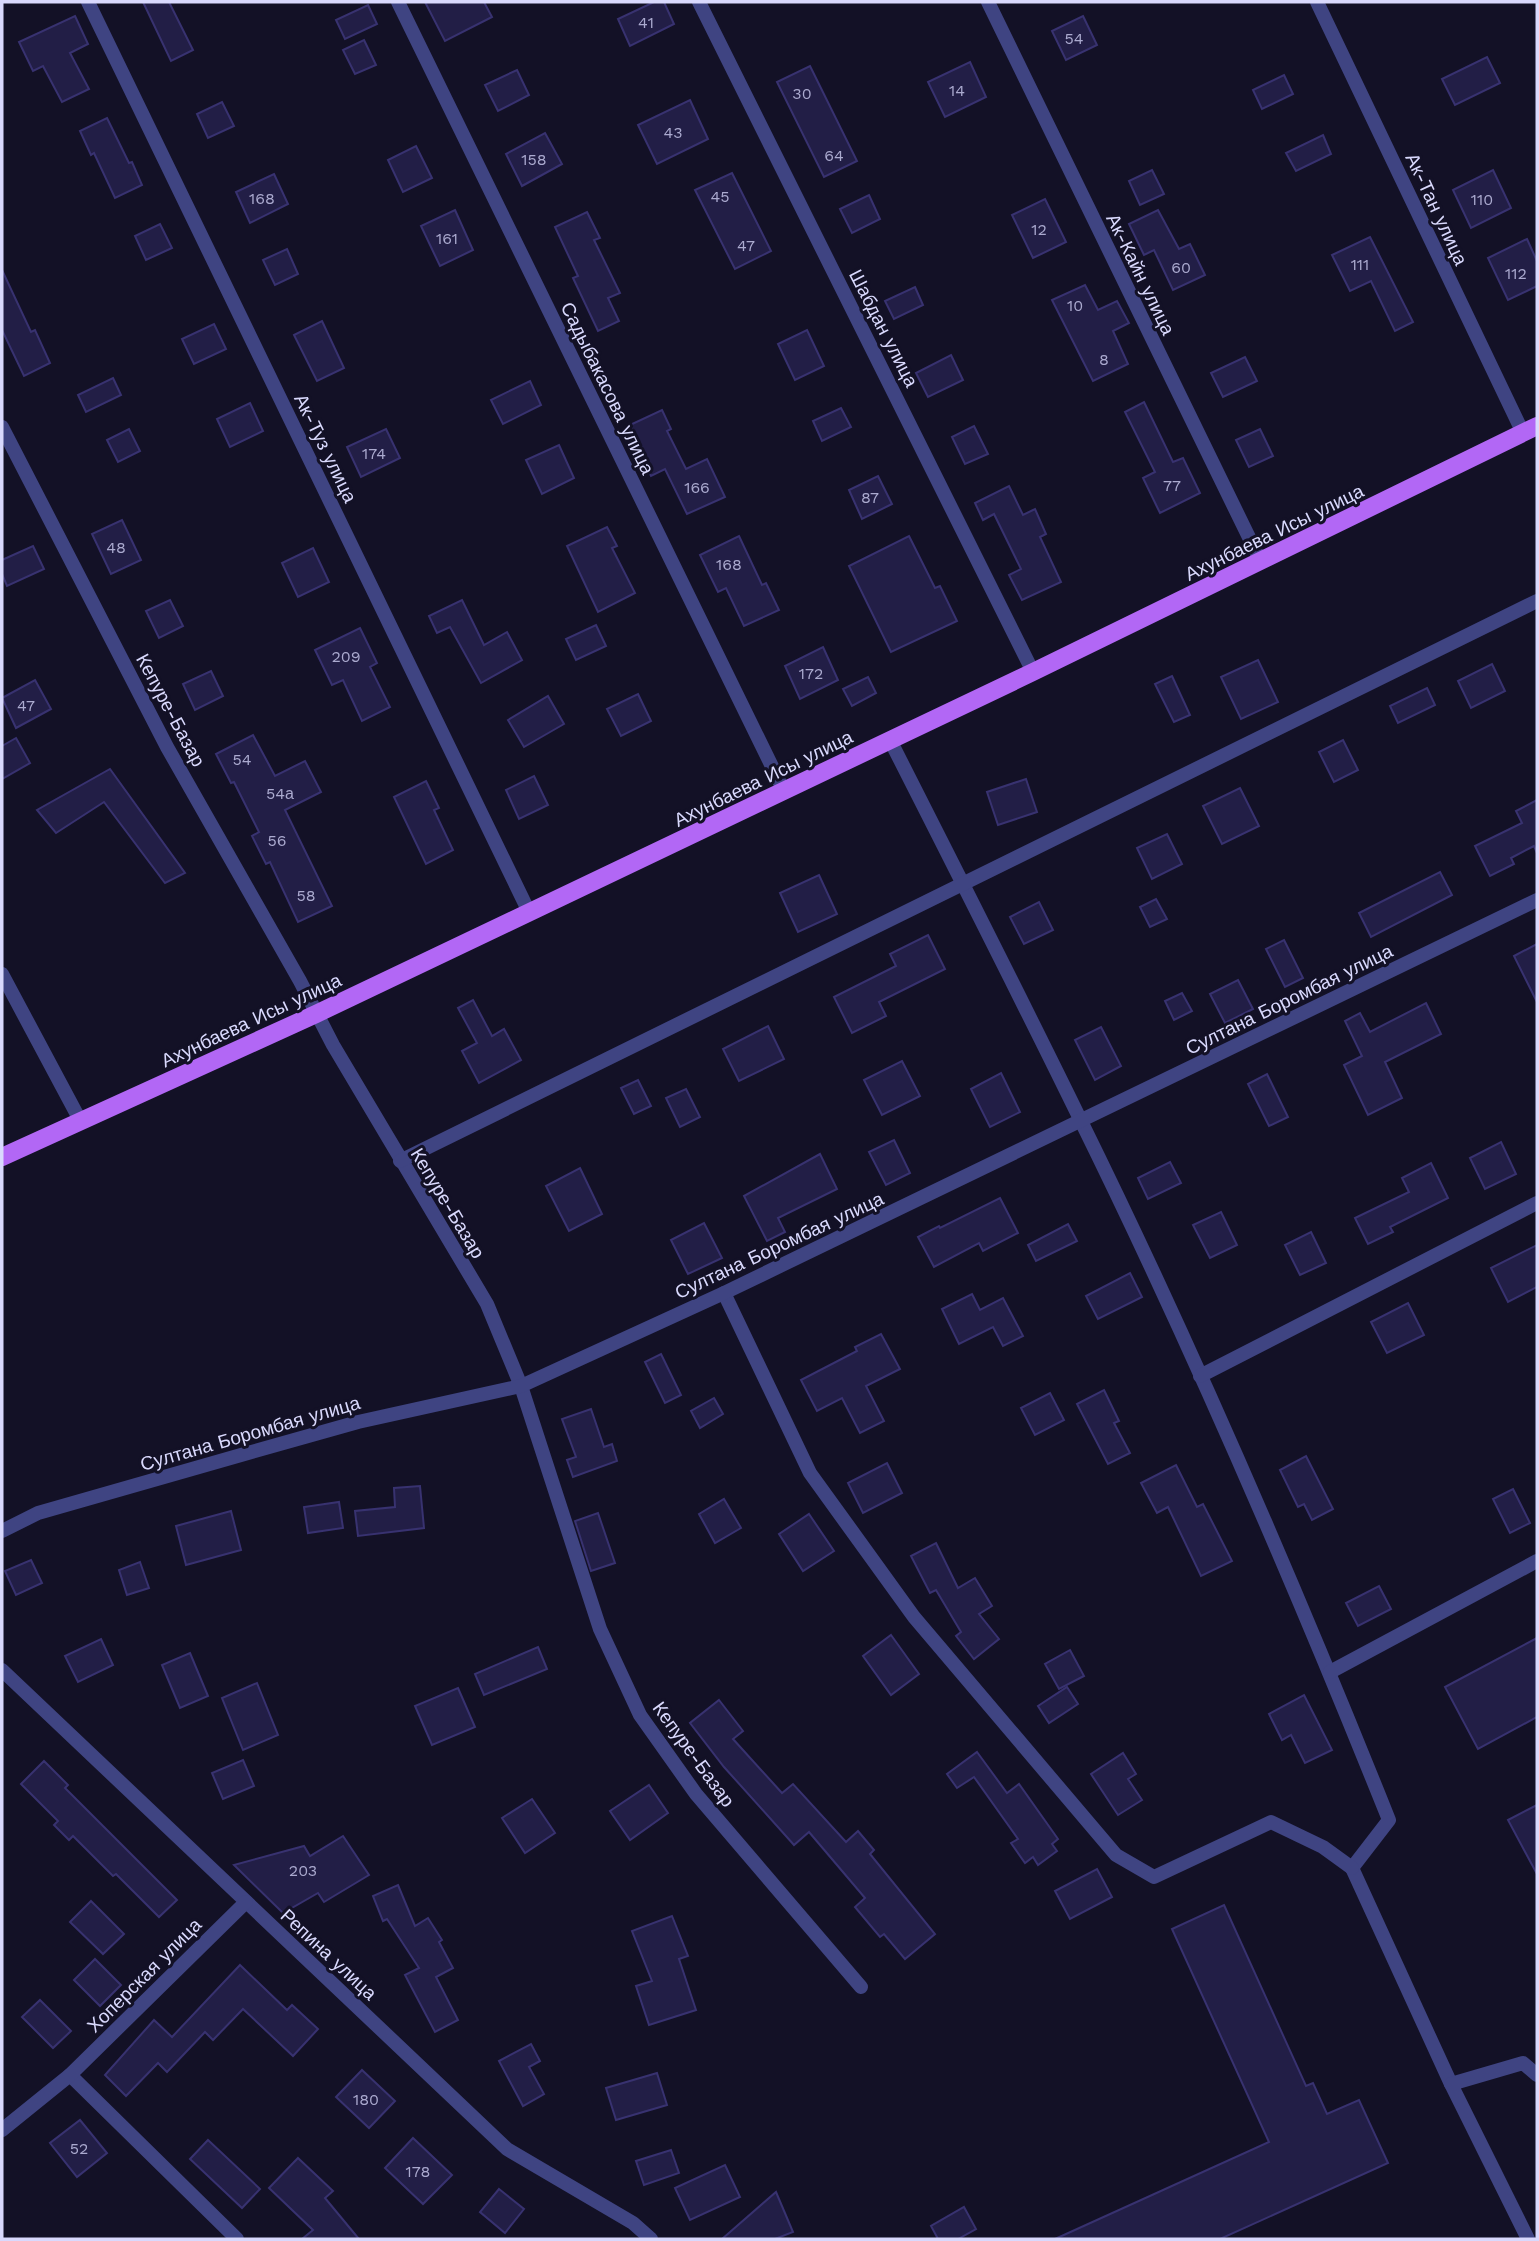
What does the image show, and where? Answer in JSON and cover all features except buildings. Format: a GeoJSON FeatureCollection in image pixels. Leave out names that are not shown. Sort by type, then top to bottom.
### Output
{"type":"FeatureCollection","features":[{"type":"Feature","properties":{"kind":"main road","name":"Ахунбаева Исы улица"},"geometry":{"type":"LineString","coordinates":[[2,1157],[316,1014],[1033,672],[1530,430]]}},
{"type":"Feature","properties":{"kind":"street","name":"Ак-Туз улица"},"geometry":{"type":"LineString","coordinates":[[88,2],[529,912]]}},
{"type":"Feature","properties":{"kind":"street","name":"Садыбакасова улица"},"geometry":{"type":"LineString","coordinates":[[398,2],[784,791]]}},
{"type":"Feature","properties":{"kind":"street","name":"Шабдан улица"},"geometry":{"type":"LineString","coordinates":[[699,2],[1033,672]]}},
{"type":"Feature","properties":{"kind":"street","name":"Ак-Кайн улица"},"geometry":{"type":"LineString","coordinates":[[988,2],[1261,562]]}},
{"type":"Feature","properties":{"kind":"street","name":"Ак-Тан улица"},"geometry":{"type":"LineString","coordinates":[[1317,2],[1530,430]]}},
{"type":"Feature","properties":{"kind":"street","name":"Кепуре-Базар"},"geometry":{"type":"LineString","coordinates":[[2,427],[167,747],[400,1161],[487,1304],[521,1386],[600,1629],[640,1715],[696,1794],[861,1987]]}},
{"type":"Feature","properties":{"kind":"street"},"geometry":{"type":"LineString","coordinates":[[400,1161],[1537,601]]}},
{"type":"Feature","properties":{"kind":"street"},"geometry":{"type":"LineString","coordinates":[[890,740],[1081,1121],[1200,1376],[1330,1672],[1389,1820],[1352,1868]]}},
{"type":"Feature","properties":{"kind":"street","name":"Султана Боромбая улица"},"geometry":{"type":"LineString","coordinates":[[2,1531],[38,1513],[358,1422],[521,1386],[724,1293],[1537,900]]}},
{"type":"Feature","properties":{"kind":"street"},"geometry":{"type":"LineString","coordinates":[[2,974],[81,1122]]}},
{"type":"Feature","properties":{"kind":"street"},"geometry":{"type":"LineString","coordinates":[[1200,1376],[1537,1203]]}},
{"type":"Feature","properties":{"kind":"street"},"geometry":{"type":"LineString","coordinates":[[724,1293],[810,1473],[914,1617],[1116,1855],[1154,1877],[1271,1822],[1324,1847],[1352,1868],[1451,2084],[1528,2239]]}},
{"type":"Feature","properties":{"kind":"street"},"geometry":{"type":"LineString","coordinates":[[1330,1672],[1537,1561]]}},
{"type":"Feature","properties":{"kind":"street","name":"Репина улица"},"geometry":{"type":"LineString","coordinates":[[2,1670],[507,2149],[632,2223],[651,2239]]}},
{"type":"Feature","properties":{"kind":"street","name":"Хоперская улица"},"geometry":{"type":"LineString","coordinates":[[2,2130],[70,2075],[246,1902]]}},
{"type":"Feature","properties":{"kind":"street"},"geometry":{"type":"LineString","coordinates":[[1451,2084],[1523,2063],[1537,2076]]}},
{"type":"Feature","properties":{"kind":"street"},"geometry":{"type":"LineString","coordinates":[[70,2075],[237,2239]]}}]}
